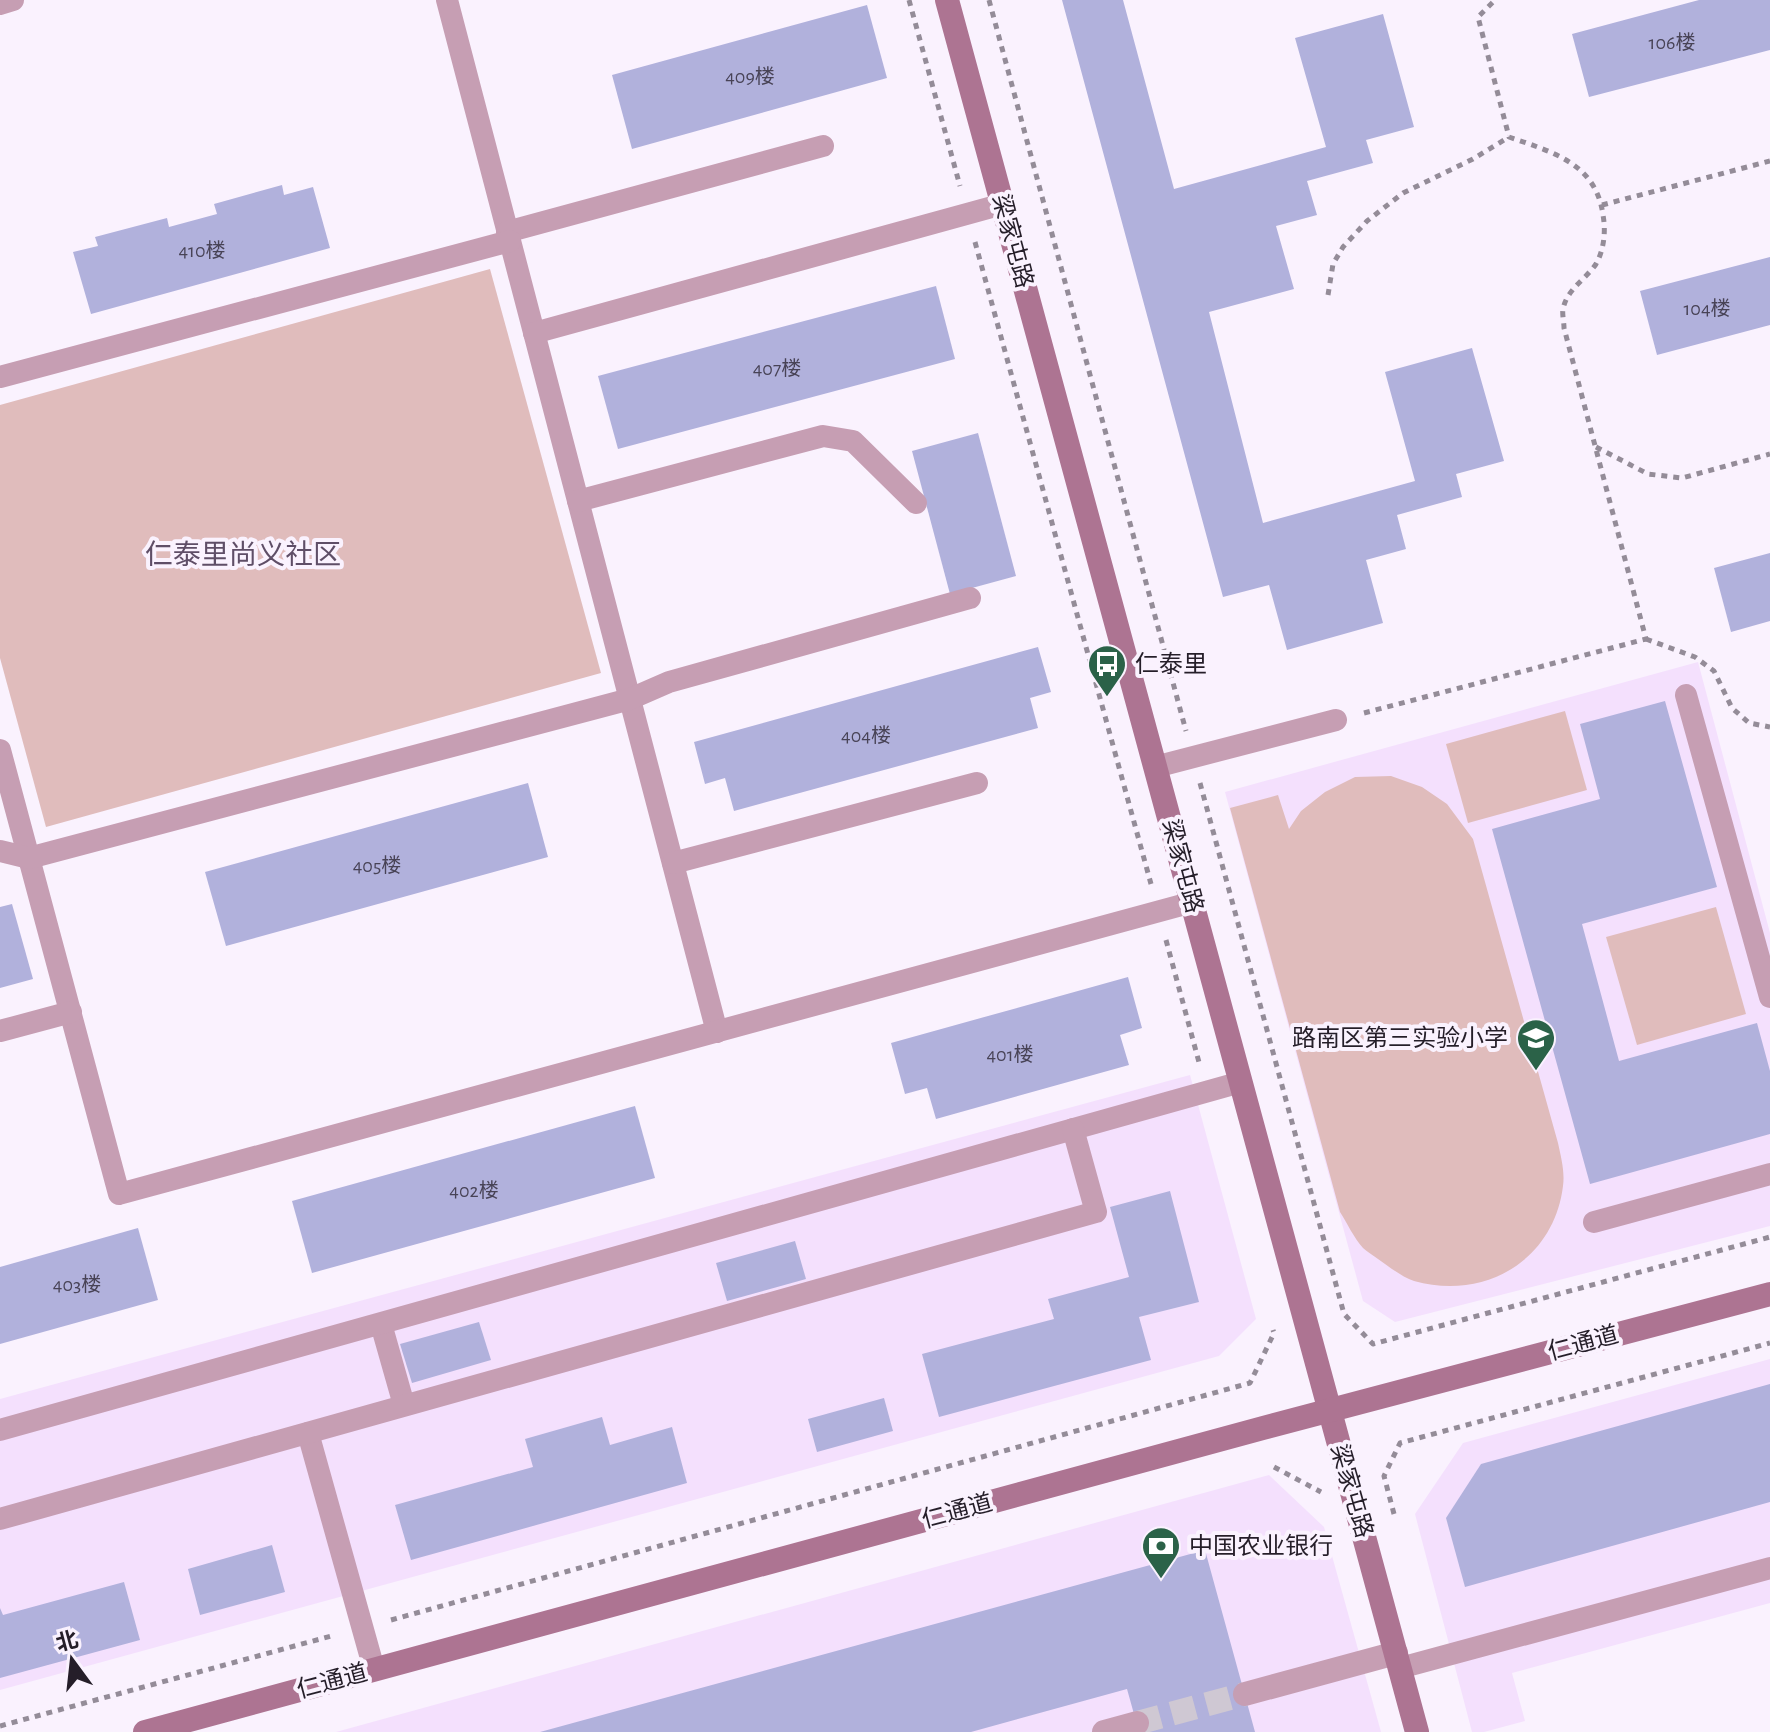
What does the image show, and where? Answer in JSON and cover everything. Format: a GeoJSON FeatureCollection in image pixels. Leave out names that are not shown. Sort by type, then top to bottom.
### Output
{"type":"FeatureCollection","features":[{"type":"Feature","properties":{"kind":"street","name":"梁家屯路"},"geometry":{"type":"LineString","coordinates":[[947,0],[1417,1732]]}},
{"type":"Feature","properties":{"kind":"street","name":"仁通道"},"geometry":{"type":"LineString","coordinates":[[145,1732],[1770,1294]]}},
{"type":"Feature","properties":{"kind":"street"},"geometry":{"type":"LineString","coordinates":[[1245,1694],[1398,1660]]}},
{"type":"Feature","properties":{"kind":"street"},"geometry":{"type":"LineString","coordinates":[[1104,1732],[1137,1723]]}},
{"type":"Feature","properties":{"kind":"lane"},"geometry":{"type":"LineString","coordinates":[[0,4],[13,0]]}},
{"type":"Feature","properties":{"kind":"lane"},"geometry":{"type":"LineString","coordinates":[[447,0],[717,1032]]}},
{"type":"Feature","properties":{"kind":"lane"},"geometry":{"type":"LineString","coordinates":[[0,377],[823,146]]}},
{"type":"Feature","properties":{"kind":"lane"},"geometry":{"type":"LineString","coordinates":[[534,333],[1003,204]]}},
{"type":"Feature","properties":{"kind":"lane"},"geometry":{"type":"LineString","coordinates":[[578,501],[823,436],[853,441],[916,503]]}},
{"type":"Feature","properties":{"kind":"lane"},"geometry":{"type":"LineString","coordinates":[[0,851],[29,858],[630,699],[669,682],[970,598]]}},
{"type":"Feature","properties":{"kind":"lane"},"geometry":{"type":"LineString","coordinates":[[1686,695],[1770,997]]}},
{"type":"Feature","properties":{"kind":"lane"},"geometry":{"type":"LineString","coordinates":[[1155,767],[1336,720]]}},
{"type":"Feature","properties":{"kind":"lane"},"geometry":{"type":"LineString","coordinates":[[0,750],[119,1194],[1193,902]]}},
{"type":"Feature","properties":{"kind":"lane"},"geometry":{"type":"LineString","coordinates":[[673,863],[977,783]]}},
{"type":"Feature","properties":{"kind":"lane"},"geometry":{"type":"LineString","coordinates":[[0,1031],[71,1012]]}},
{"type":"Feature","properties":{"kind":"lane"},"geometry":{"type":"LineString","coordinates":[[0,1430],[1241,1082]]}},
{"type":"Feature","properties":{"kind":"lane"},"geometry":{"type":"LineString","coordinates":[[0,1519],[1096,1212],[1073,1129]]}},
{"type":"Feature","properties":{"kind":"lane"},"geometry":{"type":"LineString","coordinates":[[1594,1222],[1770,1174]]}},
{"type":"Feature","properties":{"kind":"lane"},"geometry":{"type":"LineString","coordinates":[[381,1324],[404,1405]]}},
{"type":"Feature","properties":{"kind":"lane"},"geometry":{"type":"LineString","coordinates":[[308,1433],[374,1669]]}},
{"type":"Feature","properties":{"kind":"lane"},"geometry":{"type":"LineString","coordinates":[[1398,1660],[1770,1568]]}},
{"type":"Feature","properties":{"kind":"path"},"geometry":{"type":"LineString","coordinates":[[909,0],[1207,1091]]}},
{"type":"Feature","properties":{"kind":"path"},"geometry":{"type":"LineString","coordinates":[[989,0],[1344,1314],[1373,1344],[1770,1237]]}},
{"type":"Feature","properties":{"kind":"path"},"geometry":{"type":"LineString","coordinates":[[1495,0],[1478,17],[1509,137]]}},
{"type":"Feature","properties":{"kind":"path"},"geometry":{"type":"LineString","coordinates":[[1336,720],[1646,639],[1564,328],[1563,309],[1570,292],[1595,265],[1602,250],[1605,226],[1602,205],[1592,181],[1576,165],[1547,150],[1509,137]]}},
{"type":"Feature","properties":{"kind":"path"},"geometry":{"type":"LineString","coordinates":[[1328,295],[1333,264],[1343,247],[1367,221],[1403,193],[1473,159],[1509,137]]}},
{"type":"Feature","properties":{"kind":"path"},"geometry":{"type":"LineString","coordinates":[[1602,205],[1770,161]]}},
{"type":"Feature","properties":{"kind":"path"},"geometry":{"type":"LineString","coordinates":[[1595,447],[1648,474],[1682,478],[1770,454]]}},
{"type":"Feature","properties":{"kind":"path"},"geometry":{"type":"LineString","coordinates":[[0,1726],[1250,1383],[1274,1333],[1269,1318]]}},
{"type":"Feature","properties":{"kind":"path"},"geometry":{"type":"LineString","coordinates":[[1384,1476],[1400,1443],[1770,1343]]}},
{"type":"Feature","properties":{"kind":"shaded area"},"geometry":{"type":"Polygon","coordinates":[[[490,269],[601,673],[46,827],[0,658],[0,405],[490,269]]]}},
{"type":"Feature","properties":{"kind":"shaded area","name":"路南区第三实验小学"},"geometry":{"type":"Polygon","coordinates":[[[1698,662],[1770,933],[1770,1226],[1395,1322],[1363,1301],[1225,792],[1698,662]]]}},
{"type":"Feature","properties":{"kind":"shaded area"},"geometry":{"type":"Polygon","coordinates":[[[1565,711],[1587,790],[1468,823],[1446,744],[1565,711]]]}},
{"type":"Feature","properties":{"kind":"shaded area"},"geometry":{"type":"Polygon","coordinates":[[[1391,776],[1422,787],[1447,804],[1473,839],[1562,1164],[1563,1186],[1557,1212],[1546,1235],[1531,1254],[1512,1269],[1466,1285],[1440,1286],[1414,1281],[1400,1274],[1363,1248],[1340,1212],[1230,808],[1278,795],[1289,829],[1301,811],[1325,792],[1355,777],[1391,776]]]}},
{"type":"Feature","properties":{"kind":"shaded area"},"geometry":{"type":"Polygon","coordinates":[[[1716,907],[1746,1014],[1637,1045],[1606,937],[1716,907]]]}},
{"type":"Feature","properties":{"kind":"shaded area"},"geometry":{"type":"Polygon","coordinates":[[[1190,1075],[1256,1319],[1219,1356],[0,1690],[0,1399],[1190,1075]]]}},
{"type":"Feature","properties":{"kind":"shaded area"},"geometry":{"type":"Polygon","coordinates":[[[1770,1359],[1770,1603],[1512,1673],[1525,1721],[1484,1732],[1472,1732],[1415,1514],[1463,1443],[1770,1359]]]}},
{"type":"Feature","properties":{"kind":"shaded area"},"geometry":{"type":"Polygon","coordinates":[[[1269,1475],[1324,1527],[1381,1732],[336,1732],[1269,1475]]]}},
{"type":"Feature","properties":{"kind":"building"},"geometry":{"type":"Polygon","coordinates":[[[1062,0],[1123,0],[1174,189],[1326,147],[1295,38],[1383,14],[1414,127],[1366,140],[1373,163],[1307,181],[1317,215],[1276,226],[1294,289],[1209,312],[1263,523],[1415,481],[1385,372],[1472,348],[1504,461],[1456,474],[1462,497],[1397,515],[1406,549],[1366,560],[1383,623],[1287,650],[1269,585],[1223,597],[1062,0]]]}},
{"type":"Feature","properties":{"kind":"building"},"geometry":{"type":"Polygon","coordinates":[[[1699,0],[1770,0],[1770,50],[1589,97],[1572,34],[1699,0]]]}},
{"type":"Feature","properties":{"kind":"building"},"geometry":{"type":"Polygon","coordinates":[[[867,5],[887,78],[632,149],[612,75],[867,5]]]}},
{"type":"Feature","properties":{"kind":"building"},"geometry":{"type":"Polygon","coordinates":[[[282,185],[284,195],[313,187],[330,248],[91,314],[73,252],[98,246],[95,237],[167,218],[169,227],[217,214],[214,204],[282,185]]]}},
{"type":"Feature","properties":{"kind":"building"},"geometry":{"type":"Polygon","coordinates":[[[1770,257],[1770,325],[1657,355],[1640,291],[1770,257]]]}},
{"type":"Feature","properties":{"kind":"building"},"geometry":{"type":"Polygon","coordinates":[[[936,286],[955,359],[618,449],[598,376],[936,286]]]}},
{"type":"Feature","properties":{"kind":"building"},"geometry":{"type":"Polygon","coordinates":[[[978,433],[1016,576],[950,594],[912,451],[978,433]]]}},
{"type":"Feature","properties":{"kind":"building"},"geometry":{"type":"Polygon","coordinates":[[[1770,553],[1770,621],[1731,632],[1714,568],[1770,553]]]}},
{"type":"Feature","properties":{"kind":"building"},"geometry":{"type":"Polygon","coordinates":[[[1038,647],[1051,692],[1030,698],[1038,728],[734,811],[725,778],[705,784],[694,742],[1038,647]]]}},
{"type":"Feature","properties":{"kind":"building"},"geometry":{"type":"Polygon","coordinates":[[[1665,701],[1717,887],[1582,924],[1619,1061],[1757,1023],[1770,1071],[1770,1134],[1590,1184],[1492,829],[1600,799],[1580,724],[1665,701]]]}},
{"type":"Feature","properties":{"kind":"building"},"geometry":{"type":"Polygon","coordinates":[[[528,783],[548,857],[226,946],[205,872],[528,783]]]}},
{"type":"Feature","properties":{"kind":"building"},"geometry":{"type":"Polygon","coordinates":[[[12,904],[33,979],[0,988],[0,907],[12,904]]]}},
{"type":"Feature","properties":{"kind":"building"},"geometry":{"type":"Polygon","coordinates":[[[1128,977],[1142,1028],[1120,1035],[1129,1065],[936,1119],[927,1088],[905,1094],[891,1043],[1128,977]]]}},
{"type":"Feature","properties":{"kind":"building"},"geometry":{"type":"Polygon","coordinates":[[[635,1106],[655,1178],[312,1273],[292,1201],[635,1106]]]}},
{"type":"Feature","properties":{"kind":"building"},"geometry":{"type":"Polygon","coordinates":[[[1170,1191],[1199,1302],[1139,1317],[1151,1360],[939,1417],[922,1354],[1054,1319],[1048,1299],[1129,1277],[1110,1207],[1170,1191]]]}},
{"type":"Feature","properties":{"kind":"building"},"geometry":{"type":"Polygon","coordinates":[[[138,1228],[158,1300],[0,1344],[0,1267],[138,1228]]]}},
{"type":"Feature","properties":{"kind":"building"},"geometry":{"type":"Polygon","coordinates":[[[795,1241],[806,1279],[727,1301],[716,1263],[795,1241]]]}},
{"type":"Feature","properties":{"kind":"building"},"geometry":{"type":"Polygon","coordinates":[[[479,1322],[491,1360],[412,1383],[400,1344],[479,1322]]]}},
{"type":"Feature","properties":{"kind":"building"},"geometry":{"type":"Polygon","coordinates":[[[1770,1384],[1770,1502],[1465,1587],[1446,1518],[1481,1464],[1770,1384]]]}},
{"type":"Feature","properties":{"kind":"building"},"geometry":{"type":"Polygon","coordinates":[[[884,1398],[893,1431],[817,1452],[808,1419],[884,1398]]]}},
{"type":"Feature","properties":{"kind":"building"},"geometry":{"type":"Polygon","coordinates":[[[602,1417],[610,1445],[672,1427],[687,1483],[411,1560],[395,1505],[533,1467],[525,1439],[602,1417]]]}},
{"type":"Feature","properties":{"kind":"building"},"geometry":{"type":"Polygon","coordinates":[[[272,1545],[285,1592],[200,1615],[188,1569],[272,1545]]]}},
{"type":"Feature","properties":{"kind":"building"},"geometry":{"type":"Polygon","coordinates":[[[1205,1550],[1255,1732],[1139,1732],[1127,1689],[971,1732],[540,1732],[1205,1550]]]}},
{"type":"Feature","properties":{"kind":"building"},"geometry":{"type":"Polygon","coordinates":[[[124,1582],[140,1640],[0,1678],[0,1608],[3,1615],[124,1582]]]}},
{"type":"Feature","properties":{"kind":"tunnel"},"geometry":{"type":"LineString","coordinates":[[1137,1723],[1245,1694]]}},
{"type":"Feature","properties":{"kind":"place","name":"仁泰里"},"geometry":{"type":"Point","coordinates":[1107,698]}},
{"type":"Feature","properties":{"kind":"place","name":"路南区第三实验小学"},"geometry":{"type":"Point","coordinates":[1536,1072]}},
{"type":"Feature","properties":{"kind":"place","name":"中国农业银行"},"geometry":{"type":"Point","coordinates":[1161,1580]}},
{"type":"Feature","properties":{"kind":"district","name":"仁泰里尚义社区"},"geometry":{"type":"Point","coordinates":[243,554]}}]}
